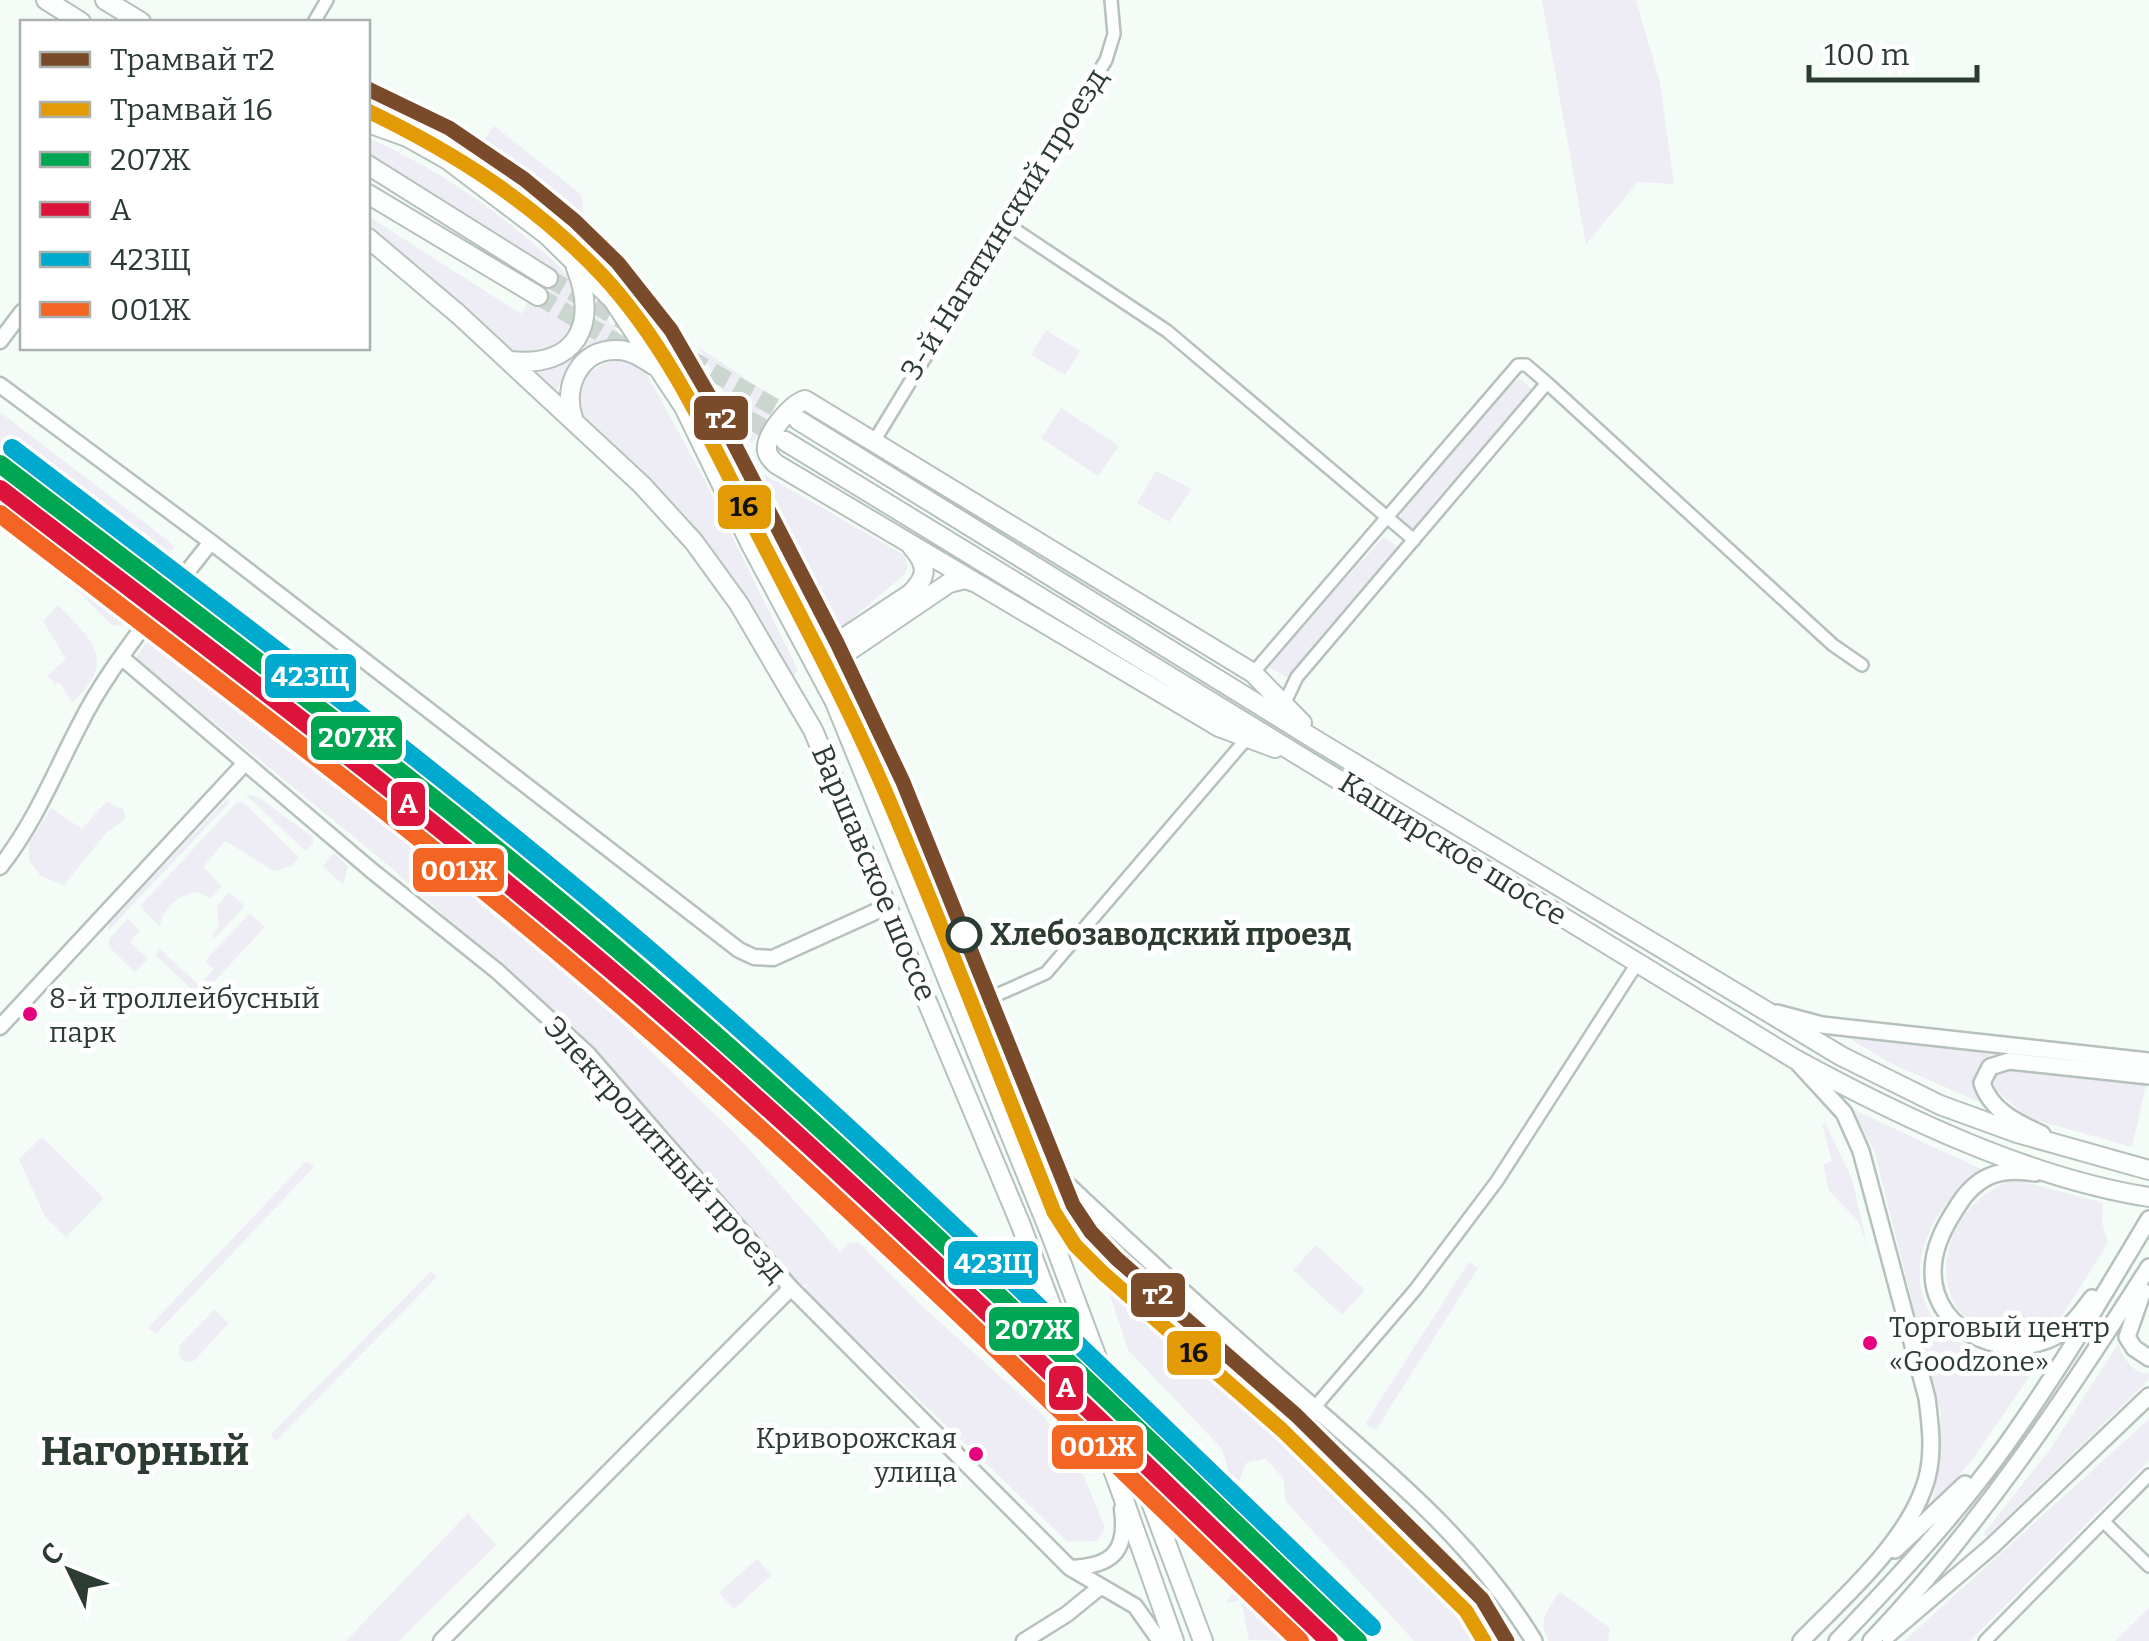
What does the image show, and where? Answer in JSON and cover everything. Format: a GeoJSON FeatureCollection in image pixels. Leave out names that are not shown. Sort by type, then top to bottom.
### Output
{"type":"FeatureCollection","features":[{"type":"Feature","properties":{"kind":"main road"},"geometry":{"type":"LineString","coordinates":[[46,0],[78,20]]}},
{"type":"Feature","properties":{"kind":"main road"},"geometry":{"type":"LineString","coordinates":[[105,0],[138,20]]}},
{"type":"Feature","properties":{"kind":"main road","name":"Варшавское шоссе"},"geometry":{"type":"LineString","coordinates":[[370,124],[407,137],[458,166],[547,235],[613,300],[684,408],[835,702],[1010,1130],[1204,1641]]}},
{"type":"Feature","properties":{"kind":"main road"},"geometry":{"type":"LineString","coordinates":[[370,165],[548,278]]}},
{"type":"Feature","properties":{"kind":"main road"},"geometry":{"type":"LineString","coordinates":[[370,195],[538,296]]}},
{"type":"Feature","properties":{"kind":"main road","name":"Варшавское шоссе"},"geometry":{"type":"LineString","coordinates":[[370,240],[510,361],[642,485],[694,542],[739,604],[800,704],[1020,1223],[1174,1641]]}},
{"type":"Feature","properties":{"kind":"main road"},"geometry":{"type":"LineString","coordinates":[[510,361],[542,360],[575,343],[586,320],[586,294],[572,260]]}},
{"type":"Feature","properties":{"kind":"main road"},"geometry":{"type":"LineString","coordinates":[[574,419],[567,401],[569,389],[585,361],[618,350],[656,366]]}},
{"type":"Feature","properties":{"kind":"main road"},"geometry":{"type":"LineString","coordinates":[[1316,764],[1218,727],[776,464],[767,455],[766,445],[788,410],[805,400],[1253,673],[1320,742]]}},
{"type":"Feature","properties":{"kind":"main road","name":"Каширское шоссе"},"geometry":{"type":"LineString","coordinates":[[798,420],[1320,742],[1841,1056],[1940,1104],[2140,1169]]}},
{"type":"Feature","properties":{"kind":"main road","name":"Каширское шоссе"},"geometry":{"type":"LineString","coordinates":[[785,441],[1792,1058],[1862,1096],[1962,1140],[2067,1177],[2149,1197]]}},
{"type":"Feature","properties":{"kind":"main road"},"geometry":{"type":"LineString","coordinates":[[798,631],[812,645],[830,647],[910,594],[921,584],[926,572],[924,560],[908,543]]}},
{"type":"Feature","properties":{"kind":"main road"},"geometry":{"type":"LineString","coordinates":[[835,702],[834,666],[848,650],[949,583],[965,579],[982,585]]}},
{"type":"Feature","properties":{"kind":"main road"},"geometry":{"type":"LineString","coordinates":[[1762,1009],[1822,1025],[2149,1061]]}},
{"type":"Feature","properties":{"kind":"main road"},"geometry":{"type":"LineString","coordinates":[[1792,1058],[1844,1113],[1861,1151],[1927,1398],[1932,1437],[1924,1488],[1913,1512],[1840,1602]]}},
{"type":"Feature","properties":{"kind":"main road"},"geometry":{"type":"LineString","coordinates":[[2080,1152],[2017,1122],[1997,1107],[1982,1083],[1990,1067],[2009,1061],[2149,1076]]}},
{"type":"Feature","properties":{"kind":"main road"},"geometry":{"type":"LineString","coordinates":[[1010,1130],[1143,1258],[1419,1498],[1498,1586],[1534,1641]]}},
{"type":"Feature","properties":{"kind":"main road"},"geometry":{"type":"LineString","coordinates":[[2067,1177],[2018,1170],[2001,1172],[1977,1181],[1968,1190],[1937,1241],[1932,1271],[1942,1307],[1956,1324],[1981,1340],[2001,1346],[2045,1341],[2075,1320],[2127,1257]]}},
{"type":"Feature","properties":{"kind":"main road"},"geometry":{"type":"LineString","coordinates":[[1837,1641],[1948,1519],[2005,1446],[2064,1360],[2149,1220]]}},
{"type":"Feature","properties":{"kind":"main road"},"geometry":{"type":"LineString","coordinates":[[1872,1641],[1933,1573],[2036,1440],[2149,1267]]}},
{"type":"Feature","properties":{"kind":"main road"},"geometry":{"type":"LineString","coordinates":[[2149,1276],[2128,1337],[2134,1348],[2149,1358]]}},
{"type":"Feature","properties":{"kind":"main road"},"geometry":{"type":"LineString","coordinates":[[1882,1641],[1992,1546],[2149,1396]]}},
{"type":"Feature","properties":{"kind":"main road"},"geometry":{"type":"LineString","coordinates":[[1801,1641],[2005,1446]]}},
{"type":"Feature","properties":{"kind":"street","name":"3-й Нагатинский проезд"},"geometry":{"type":"LineString","coordinates":[[873,442],[1106,60],[1114,34],[1111,0]]}},
{"type":"Feature","properties":{"kind":"street"},"geometry":{"type":"LineString","coordinates":[[1005,223],[1167,331],[1414,540]]}},
{"type":"Feature","properties":{"kind":"street"},"geometry":{"type":"LineString","coordinates":[[0,341],[20,315]]}},
{"type":"Feature","properties":{"kind":"street"},"geometry":{"type":"LineString","coordinates":[[1253,673],[1518,365],[1526,365],[1548,384],[1833,645],[1862,665]]}},
{"type":"Feature","properties":{"kind":"street"},"geometry":{"type":"LineString","coordinates":[[1284,704],[1297,677],[1548,384]]}},
{"type":"Feature","properties":{"kind":"street"},"geometry":{"type":"LineString","coordinates":[[0,385],[211,542],[740,950],[754,957],[773,958],[914,894]]}},
{"type":"Feature","properties":{"kind":"street"},"geometry":{"type":"LineString","coordinates":[[0,867],[48,794],[79,725],[121,656],[211,542]]}},
{"type":"Feature","properties":{"kind":"street","name":"Электролитный проезд"},"geometry":{"type":"LineString","coordinates":[[121,656],[372,870],[497,970],[588,1054],[790,1288],[1070,1568],[1135,1606],[1160,1641]]}},
{"type":"Feature","properties":{"kind":"street"},"geometry":{"type":"LineString","coordinates":[[962,1010],[1046,973],[1248,737]]}},
{"type":"Feature","properties":{"kind":"street"},"geometry":{"type":"LineString","coordinates":[[0,1027],[245,762]]}},
{"type":"Feature","properties":{"kind":"street"},"geometry":{"type":"LineString","coordinates":[[1314,1408],[1415,1290],[1497,1181],[1638,962]]}},
{"type":"Feature","properties":{"kind":"street"},"geometry":{"type":"LineString","coordinates":[[441,1641],[790,1288]]}},
{"type":"Feature","properties":{"kind":"street"},"geometry":{"type":"LineString","coordinates":[[1986,1641],[2149,1475]]}},
{"type":"Feature","properties":{"kind":"street"},"geometry":{"type":"LineString","coordinates":[[1070,1568],[1098,1565],[1117,1551],[1124,1520],[1119,1485]]}},
{"type":"Feature","properties":{"kind":"street"},"geometry":{"type":"LineString","coordinates":[[2104,1522],[2149,1566]]}},
{"type":"Feature","properties":{"kind":"street"},"geometry":{"type":"LineString","coordinates":[[1024,1641],[1100,1588]]}},
{"type":"Feature","properties":{"kind":"shaded area"},"geometry":{"type":"Polygon","coordinates":[[[1542,0],[1636,0],[1660,83],[1674,184],[1638,182],[1586,244],[1542,0]]]}},
{"type":"Feature","properties":{"kind":"shaded area"},"geometry":{"type":"Polygon","coordinates":[[[494,126],[582,195],[583,213],[681,331],[758,471],[904,555],[908,565],[905,574],[828,639],[819,639],[810,631],[697,405],[595,251],[556,215],[474,154],[494,126]]]}},
{"type":"Feature","properties":{"kind":"shaded area"},"geometry":{"type":"Polygon","coordinates":[[[370,139],[464,191],[517,230],[568,277],[578,308],[575,323],[555,346],[525,353],[490,337],[430,279],[370,231],[370,217],[521,314],[550,266],[370,156],[370,139]]]}},
{"type":"Feature","properties":{"kind":"shaded area"},"geometry":{"type":"Polygon","coordinates":[[[599,311],[619,332],[581,357],[553,394],[535,374],[578,352],[599,311]]]}},
{"type":"Feature","properties":{"kind":"shaded area"},"geometry":{"type":"Polygon","coordinates":[[[1046,330],[1080,351],[1065,375],[1031,355],[1046,330]]]}},
{"type":"Feature","properties":{"kind":"shaded area"},"geometry":{"type":"Polygon","coordinates":[[[698,347],[778,400],[753,443],[751,443],[698,347]]]}},
{"type":"Feature","properties":{"kind":"shaded area"},"geometry":{"type":"Polygon","coordinates":[[[612,361],[625,361],[645,371],[701,473],[798,670],[793,677],[738,593],[581,418],[578,399],[583,382],[594,369],[612,361]]]}},
{"type":"Feature","properties":{"kind":"shaded area"},"geometry":{"type":"Polygon","coordinates":[[[1521,379],[1531,389],[1528,400],[1416,529],[1406,526],[1400,517],[1403,508],[1510,384],[1521,379]]]}},
{"type":"Feature","properties":{"kind":"shaded area"},"geometry":{"type":"Polygon","coordinates":[[[1061,408],[1119,446],[1098,476],[1041,438],[1061,408]]]}},
{"type":"Feature","properties":{"kind":"shaded area"},"geometry":{"type":"Polygon","coordinates":[[[0,412],[175,548],[155,560],[0,442],[0,412]]]}},
{"type":"Feature","properties":{"kind":"shaded area"},"geometry":{"type":"Polygon","coordinates":[[[1156,471],[1192,489],[1169,522],[1137,503],[1156,471]]]}},
{"type":"Feature","properties":{"kind":"shaded area"},"geometry":{"type":"Polygon","coordinates":[[[0,499],[134,608],[122,626],[112,625],[3,517],[8,509],[0,499]]]}},
{"type":"Feature","properties":{"kind":"shaded area"},"geometry":{"type":"Polygon","coordinates":[[[1384,537],[1397,546],[1396,556],[1290,679],[1269,667],[1280,649],[1384,537]]]}},
{"type":"Feature","properties":{"kind":"shaded area"},"geometry":{"type":"Polygon","coordinates":[[[58,605],[90,641],[97,663],[86,688],[72,703],[60,683],[55,684],[48,675],[66,659],[43,621],[58,605]]]}},
{"type":"Feature","properties":{"kind":"shaded area"},"geometry":{"type":"Polygon","coordinates":[[[153,633],[380,803],[560,962],[738,1137],[840,1252],[849,1243],[858,1242],[922,1306],[1042,1414],[1079,1465],[1105,1527],[1098,1541],[1068,1542],[804,1290],[808,1284],[796,1287],[592,1049],[389,866],[136,658],[153,633]]]}},
{"type":"Feature","properties":{"kind":"shaded area"},"geometry":{"type":"Polygon","coordinates":[[[245,794],[258,797],[313,837],[313,844],[305,851],[245,794]]]}},
{"type":"Feature","properties":{"kind":"shaded area"},"geometry":{"type":"Polygon","coordinates":[[[227,799],[230,802],[108,931],[109,923],[227,799]]]}},
{"type":"Feature","properties":{"kind":"shaded area"},"geometry":{"type":"Polygon","coordinates":[[[242,801],[299,858],[290,867],[274,871],[225,841],[203,867],[222,886],[210,898],[196,892],[183,896],[164,914],[160,927],[140,906],[242,801]]]}},
{"type":"Feature","properties":{"kind":"shaded area"},"geometry":{"type":"Polygon","coordinates":[[[108,802],[124,810],[125,819],[106,833],[64,885],[41,876],[29,861],[29,843],[51,808],[82,829],[108,802]]]}},
{"type":"Feature","properties":{"kind":"shaded area"},"geometry":{"type":"Polygon","coordinates":[[[336,854],[348,867],[343,885],[323,866],[336,854]]]}},
{"type":"Feature","properties":{"kind":"shaded area"},"geometry":{"type":"Polygon","coordinates":[[[229,892],[245,906],[215,938],[212,935],[219,927],[217,906],[229,892]]]}},
{"type":"Feature","properties":{"kind":"shaded area"},"geometry":{"type":"Polygon","coordinates":[[[250,913],[265,927],[200,997],[155,955],[160,949],[199,985],[214,969],[205,961],[250,913]]]}},
{"type":"Feature","properties":{"kind":"shaded area"},"geometry":{"type":"Polygon","coordinates":[[[128,918],[140,931],[130,942],[148,959],[135,972],[109,947],[109,939],[128,918]]]}},
{"type":"Feature","properties":{"kind":"shaded area"},"geometry":{"type":"Polygon","coordinates":[[[1845,1036],[1997,1051],[1982,1064],[1978,1076],[1989,1106],[1892,1064],[1845,1036]]]}},
{"type":"Feature","properties":{"kind":"shaded area"},"geometry":{"type":"Polygon","coordinates":[[[2012,1067],[2146,1085],[2132,1147],[2028,1118],[1994,1088],[1995,1076],[2012,1067]]]}},
{"type":"Feature","properties":{"kind":"shaded area"},"geometry":{"type":"Polygon","coordinates":[[[1850,1108],[1981,1169],[1943,1208],[1926,1240],[1920,1270],[1923,1297],[1935,1320],[1954,1338],[1979,1351],[2009,1357],[2044,1355],[1975,1456],[1930,1511],[1941,1415],[1874,1150],[1850,1108]]]}},
{"type":"Feature","properties":{"kind":"shaded area"},"geometry":{"type":"Polygon","coordinates":[[[1825,1122],[1852,1179],[1868,1249],[1858,1221],[1829,1191],[1823,1164],[1832,1161],[1822,1125],[1825,1122]]]}},
{"type":"Feature","properties":{"kind":"shaded area"},"geometry":{"type":"Polygon","coordinates":[[[42,1137],[104,1198],[66,1237],[45,1217],[19,1159],[42,1137]]]}},
{"type":"Feature","properties":{"kind":"shaded area"},"geometry":{"type":"Polygon","coordinates":[[[306,1161],[314,1167],[156,1334],[148,1328],[306,1161]]]}},
{"type":"Feature","properties":{"kind":"shaded area"},"geometry":{"type":"Polygon","coordinates":[[[2013,1179],[2103,1203],[2102,1222],[2108,1243],[2057,1324],[2016,1335],[1983,1329],[1961,1313],[1948,1288],[1947,1258],[1957,1228],[1979,1200],[2013,1179]]]}},
{"type":"Feature","properties":{"kind":"shaded area"},"geometry":{"type":"Polygon","coordinates":[[[1316,1245],[1365,1290],[1342,1315],[1293,1270],[1316,1245]]]}},
{"type":"Feature","properties":{"kind":"shaded area"},"geometry":{"type":"Polygon","coordinates":[[[1469,1262],[1478,1268],[1376,1430],[1365,1424],[1469,1262]]]}},
{"type":"Feature","properties":{"kind":"shaded area"},"geometry":{"type":"Polygon","coordinates":[[[431,1271],[437,1277],[277,1440],[273,1439],[271,1434],[431,1271]]]}},
{"type":"Feature","properties":{"kind":"shaded area"},"geometry":{"type":"Polygon","coordinates":[[[1102,1272],[1283,1426],[1469,1611],[1486,1641],[1414,1641],[1286,1502],[1283,1478],[1266,1459],[1246,1463],[1235,1492],[1222,1449],[1128,1350],[1102,1272]]]}},
{"type":"Feature","properties":{"kind":"shaded area"},"geometry":{"type":"Polygon","coordinates":[[[214,1310],[229,1323],[194,1361],[185,1362],[179,1356],[179,1346],[214,1310]]]}},
{"type":"Feature","properties":{"kind":"shaded area"},"geometry":{"type":"Polygon","coordinates":[[[2118,1344],[2129,1364],[2149,1374],[2149,1380],[1986,1537],[1984,1533],[2051,1448],[2118,1344]]]}},
{"type":"Feature","properties":{"kind":"shaded area"},"geometry":{"type":"Polygon","coordinates":[[[2149,1419],[2149,1461],[1970,1641],[1904,1641],[2149,1419]]]}},
{"type":"Feature","properties":{"kind":"shaded area"},"geometry":{"type":"Polygon","coordinates":[[[468,1513],[496,1545],[399,1641],[346,1641],[468,1513]]]}},
{"type":"Feature","properties":{"kind":"shaded area"},"geometry":{"type":"Polygon","coordinates":[[[757,1559],[772,1575],[734,1609],[719,1593],[757,1559]]]}},
{"type":"Feature","properties":{"kind":"shaded area"},"geometry":{"type":"Polygon","coordinates":[[[1237,1584],[1292,1641],[1249,1640],[1241,1600],[1226,1603],[1237,1584]]]}},
{"type":"Feature","properties":{"kind":"shaded area"},"geometry":{"type":"Polygon","coordinates":[[[1560,1592],[1610,1628],[1608,1641],[1549,1641],[1544,1621],[1560,1592]]]}},
{"type":"Feature","properties":{"kind":"shaded area"},"geometry":{"type":"Polygon","coordinates":[[[2149,1608],[2149,1641],[2115,1641],[2149,1608]]]}},
{"type":"Feature","properties":{"kind":"tunnel"},"geometry":{"type":"LineString","coordinates":[[548,278],[797,420]]}},
{"type":"Feature","properties":{"kind":"tunnel"},"geometry":{"type":"LineString","coordinates":[[538,296],[633,352]]}},
{"type":"Feature","properties":{"kind":"tunnel"},"geometry":{"type":"LineString","coordinates":[[655,365],[784,440]]}},
{"type":"Feature","properties":{"kind":"railway"},"geometry":{"type":"LineString","coordinates":[[0,486],[632,983],[1336,1641]]}},
{"type":"Feature","properties":{"kind":"tram line","name":"т2"},"geometry":{"type":"LineString","coordinates":[[370,90],[449,128],[524,179],[618,263],[671,330],[711,399],[837,643],[903,782],[1073,1205],[1091,1232],[1117,1259],[1296,1415],[1482,1599],[1507,1641]]}},
{"type":"Feature","properties":{"kind":"tram line","name":"16"},"geometry":{"type":"LineString","coordinates":[[370,112],[462,162],[549,225],[602,275],[668,363],[870,757],[1054,1212],[1075,1245],[1282,1430],[1466,1611],[1484,1641]]}},
{"type":"Feature","properties":{"kind":"transit line","name":"423Щ"},"geometry":{"type":"LineString","coordinates":[[12,448],[420,762],[659,958],[930,1204],[1372,1627]]}},
{"type":"Feature","properties":{"kind":"transit line","name":"207Ж"},"geometry":{"type":"LineString","coordinates":[[0,464],[408,778],[646,974],[917,1219],[1358,1641]]}},
{"type":"Feature","properties":{"kind":"transit line","name":"A"},"geometry":{"type":"LineString","coordinates":[[0,489],[399,796],[632,988],[898,1228],[1329,1641]]}},
{"type":"Feature","properties":{"kind":"transit line","name":"001Ж"},"geometry":{"type":"LineString","coordinates":[[0,514],[390,815],[618,1003],[878,1237],[1300,1641]]}},
{"type":"Feature","properties":{"kind":"place","name":"Хлебозаводский проезд"},"geometry":{"type":"Point","coordinates":[964,935]}},
{"type":"Feature","properties":{"kind":"place","name":"8-й троллейбусный парк"},"geometry":{"type":"Point","coordinates":[30,1014]}},
{"type":"Feature","properties":{"kind":"place","name":"Торговый центр «Goodzone»"},"geometry":{"type":"Point","coordinates":[1870,1343]}},
{"type":"Feature","properties":{"kind":"place","name":"Криворожская улица"},"geometry":{"type":"Point","coordinates":[976,1454]}},
{"type":"Feature","properties":{"kind":"district","name":"Нагорный"},"geometry":{"type":"Point","coordinates":[145,1452]}}]}
